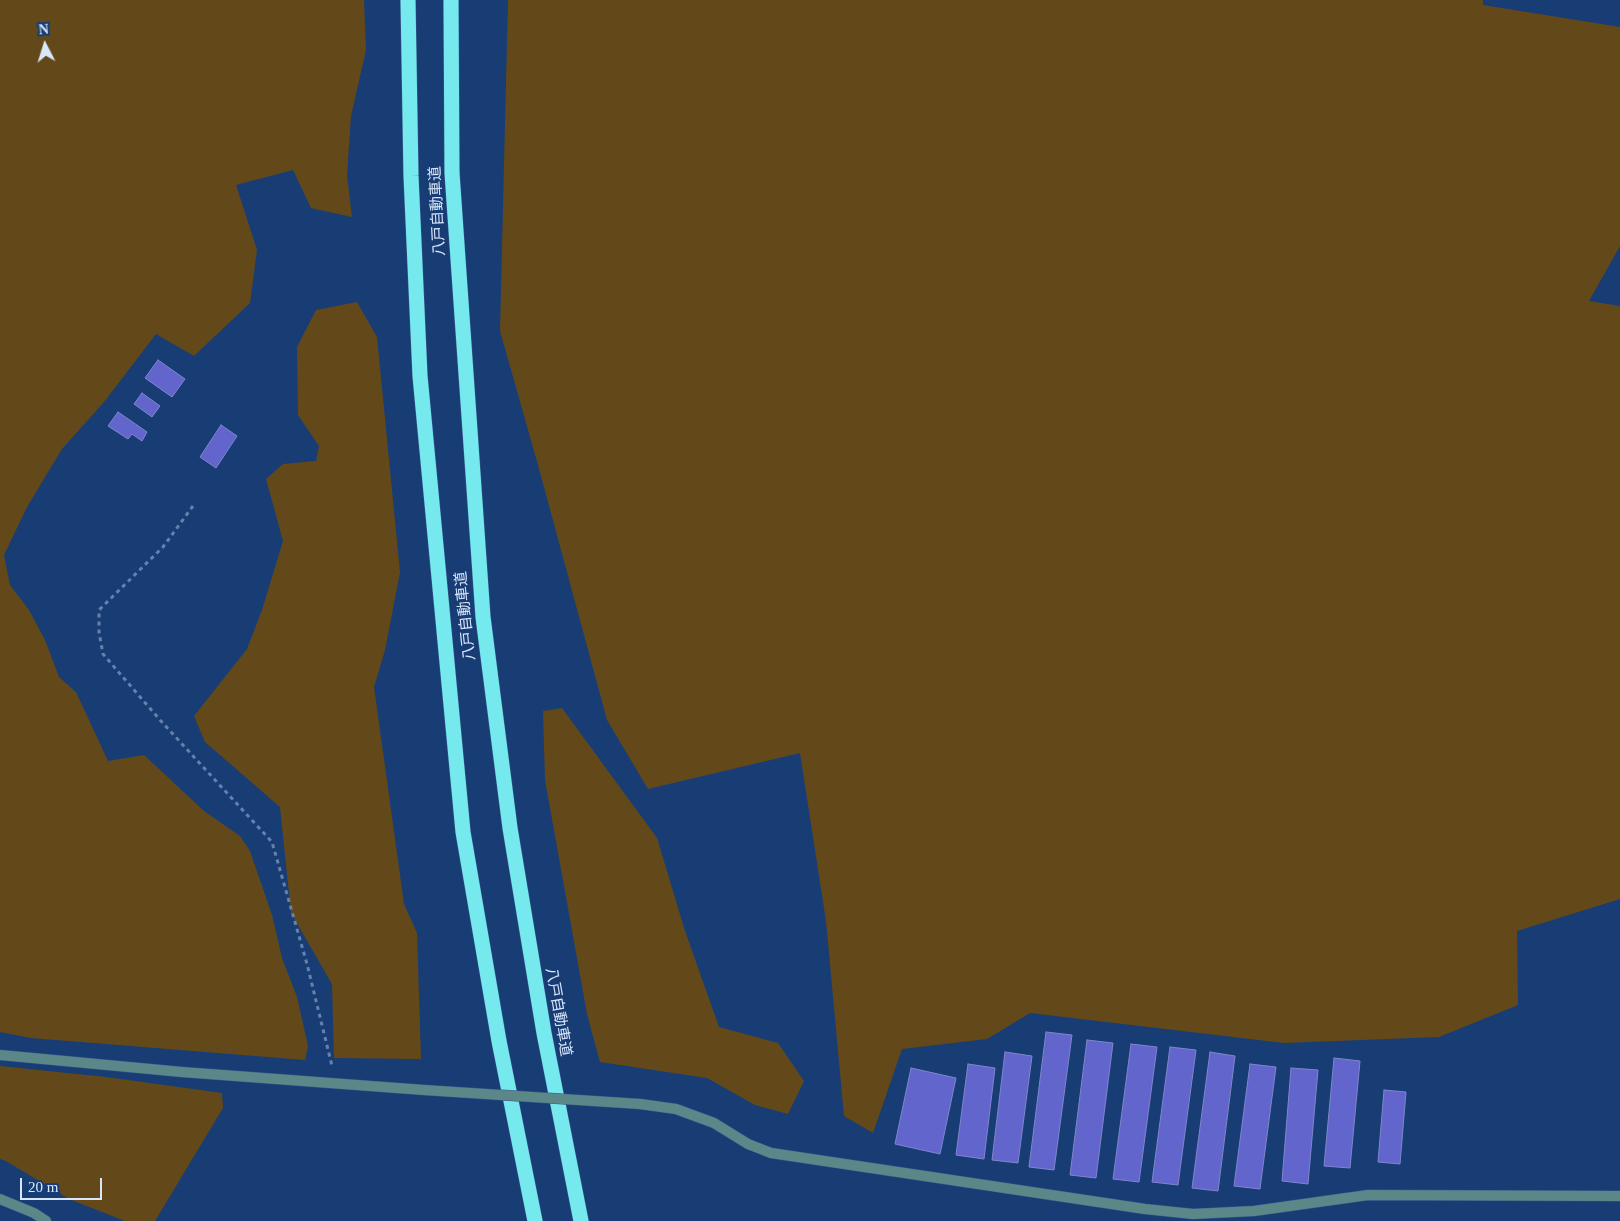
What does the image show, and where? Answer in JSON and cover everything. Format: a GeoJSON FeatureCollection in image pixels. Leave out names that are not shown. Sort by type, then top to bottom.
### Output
{"type":"FeatureCollection","features":[{"type":"Feature","properties":{"kind":"highway","name":"八戸自動車道"},"geometry":{"type":"LineString","coordinates":[[408,0],[411,176],[420,376],[462,832],[499,1041],[534,1221]]}},
{"type":"Feature","properties":{"kind":"highway","name":"八戸自動車道"},"geometry":{"type":"LineString","coordinates":[[451,0],[452,173],[482,617],[510,828],[544,1033],[581,1221]]}},
{"type":"Feature","properties":{"kind":"street"},"geometry":{"type":"LineString","coordinates":[[0,1055],[98,1065],[337,1084],[640,1104],[676,1109],[698,1117],[714,1123],[748,1144],[771,1153],[859,1168],[1193,1214],[1254,1211],[1368,1195],[1620,1196]]}},
{"type":"Feature","properties":{"kind":"street"},"geometry":{"type":"LineString","coordinates":[[0,1199],[46,1221]]}},
{"type":"Feature","properties":{"kind":"path"},"geometry":{"type":"LineString","coordinates":[[193,506],[163,547],[99,610],[99,632],[104,654],[160,720],[272,842],[307,964],[337,1084]]}},
{"type":"Feature","properties":{"kind":"shaded area"},"geometry":{"type":"Polygon","coordinates":[[[0,0],[364,0],[366,50],[351,116],[347,175],[352,217],[311,208],[293,170],[236,185],[257,250],[250,303],[194,356],[156,334],[104,402],[62,449],[27,507],[4,555],[10,585],[29,610],[45,640],[59,677],[76,692],[108,761],[144,755],[204,811],[240,836],[250,851],[272,915],[282,958],[297,997],[308,1046],[305,1060],[31,1038],[0,1032],[0,0]]]}},
{"type":"Feature","properties":{"kind":"shaded area"},"geometry":{"type":"Polygon","coordinates":[[[508,0],[1483,0],[1483,5],[1620,27],[1620,246],[1589,301],[1620,306],[1620,899],[1517,931],[1518,1005],[1439,1037],[1284,1043],[1030,1013],[987,1039],[902,1049],[873,1133],[844,1116],[826,921],[800,753],[648,789],[607,720],[500,331],[508,0]]]}},
{"type":"Feature","properties":{"kind":"shaded area"},"geometry":{"type":"Polygon","coordinates":[[[357,302],[377,337],[400,572],[385,650],[374,687],[404,904],[417,933],[421,1059],[334,1058],[332,984],[291,913],[280,807],[205,742],[194,716],[247,649],[262,610],[283,541],[266,479],[283,464],[316,461],[319,446],[298,415],[297,347],[316,310],[357,302]]]}},
{"type":"Feature","properties":{"kind":"shaded area"},"geometry":{"type":"Polygon","coordinates":[[[562,708],[657,838],[685,931],[719,1027],[778,1043],[804,1081],[788,1114],[755,1105],[707,1078],[600,1062],[587,1014],[545,780],[543,711],[562,708]]]}},
{"type":"Feature","properties":{"kind":"shaded area"},"geometry":{"type":"Polygon","coordinates":[[[0,1066],[106,1077],[222,1093],[223,1108],[155,1221],[125,1221],[69,1199],[0,1159],[0,1066]]]}},
{"type":"Feature","properties":{"kind":"building"},"geometry":{"type":"Polygon","coordinates":[[[158,360],[185,379],[172,397],[145,378],[158,360]]]}},
{"type":"Feature","properties":{"kind":"building"},"geometry":{"type":"Polygon","coordinates":[[[142,393],[160,406],[152,417],[134,404],[142,393]]]}},
{"type":"Feature","properties":{"kind":"building"},"geometry":{"type":"Polygon","coordinates":[[[118,412],[147,432],[142,441],[132,434],[128,439],[108,426],[118,412]]]}},
{"type":"Feature","properties":{"kind":"building"},"geometry":{"type":"Polygon","coordinates":[[[221,425],[237,436],[216,468],[200,457],[221,425]]]}},
{"type":"Feature","properties":{"kind":"building"},"geometry":{"type":"Polygon","coordinates":[[[1046,1032],[1072,1035],[1054,1170],[1029,1167],[1046,1032]]]}},
{"type":"Feature","properties":{"kind":"building"},"geometry":{"type":"Polygon","coordinates":[[[1087,1040],[1113,1043],[1096,1178],[1070,1175],[1087,1040]]]}},
{"type":"Feature","properties":{"kind":"building"},"geometry":{"type":"Polygon","coordinates":[[[1131,1044],[1157,1047],[1139,1182],[1113,1179],[1131,1044]]]}},
{"type":"Feature","properties":{"kind":"building"},"geometry":{"type":"Polygon","coordinates":[[[1170,1047],[1196,1050],[1178,1185],[1152,1182],[1170,1047]]]}},
{"type":"Feature","properties":{"kind":"building"},"geometry":{"type":"Polygon","coordinates":[[[1005,1052],[1032,1056],[1018,1163],[992,1160],[1005,1052]]]}},
{"type":"Feature","properties":{"kind":"building"},"geometry":{"type":"Polygon","coordinates":[[[1210,1052],[1235,1056],[1218,1191],[1192,1188],[1210,1052]]]}},
{"type":"Feature","properties":{"kind":"building"},"geometry":{"type":"Polygon","coordinates":[[[1334,1058],[1360,1061],[1350,1168],[1324,1166],[1334,1058]]]}},
{"type":"Feature","properties":{"kind":"building"},"geometry":{"type":"Polygon","coordinates":[[[968,1064],[995,1068],[984,1159],[956,1155],[968,1064]]]}},
{"type":"Feature","properties":{"kind":"building"},"geometry":{"type":"Polygon","coordinates":[[[1250,1064],[1276,1067],[1260,1189],[1234,1186],[1250,1064]]]}},
{"type":"Feature","properties":{"kind":"building"},"geometry":{"type":"Polygon","coordinates":[[[911,1068],[956,1078],[940,1154],[895,1144],[911,1068]]]}},
{"type":"Feature","properties":{"kind":"building"},"geometry":{"type":"Polygon","coordinates":[[[1291,1068],[1318,1070],[1308,1184],[1282,1181],[1291,1068]]]}},
{"type":"Feature","properties":{"kind":"building"},"geometry":{"type":"Polygon","coordinates":[[[1384,1090],[1406,1092],[1400,1164],[1378,1162],[1384,1090]]]}}]}
